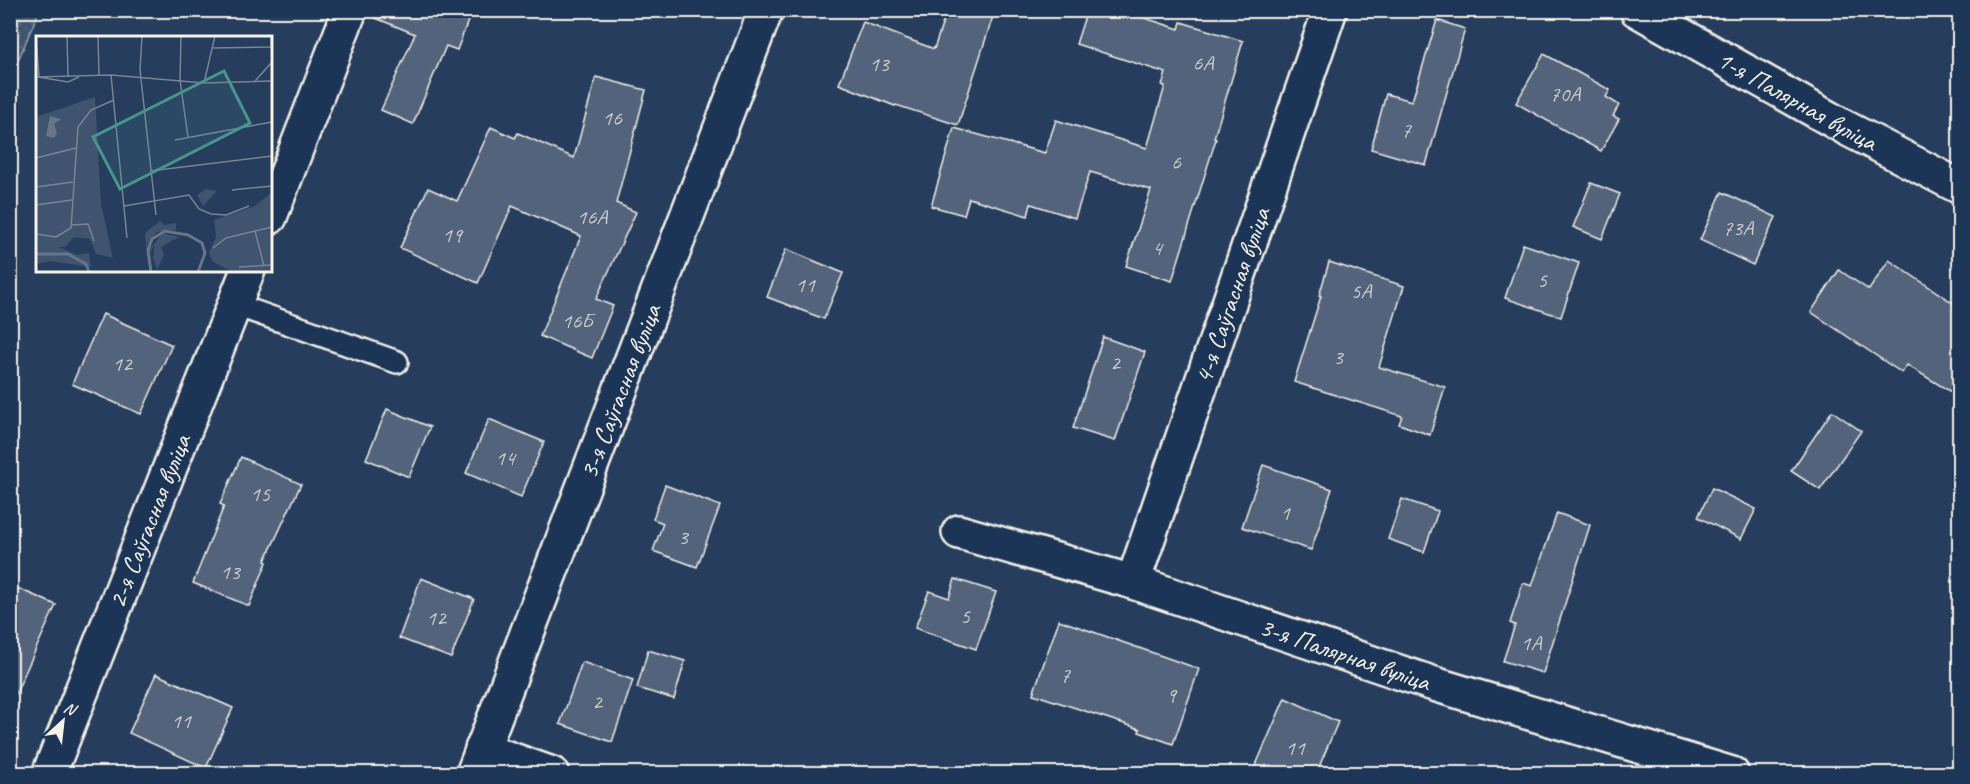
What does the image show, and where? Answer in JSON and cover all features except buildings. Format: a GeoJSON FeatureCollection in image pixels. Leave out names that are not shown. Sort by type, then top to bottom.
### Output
{"type":"FeatureCollection","features":[{"type":"Feature","properties":{"kind":"street"},"geometry":{"type":"LineString","coordinates":[[272,212],[350,10]]}},
{"type":"Feature","properties":{"kind":"street","name":"3-я Саўгасная вуліца"},"geometry":{"type":"LineString","coordinates":[[477,761],[766,10]]}},
{"type":"Feature","properties":{"kind":"street","name":"4-я Саўгасная вуліца"},"geometry":{"type":"LineString","coordinates":[[1133,582],[1330,10]]}},
{"type":"Feature","properties":{"kind":"street","name":"1-я Палярная вуліца"},"geometry":{"type":"LineString","coordinates":[[1653,14],[1846,128],[1959,187]]}},
{"type":"Feature","properties":{"kind":"street","name":"2-я Саўгасная вуліца"},"geometry":{"type":"LineString","coordinates":[[49,774],[247,272]]}},
{"type":"Feature","properties":{"kind":"street","name":"3-я Палярная вуліца"},"geometry":{"type":"LineString","coordinates":[[959,532],[1133,582],[1434,684],[1732,774]]}},
{"type":"Feature","properties":{"kind":"street"},"geometry":{"type":"LineString","coordinates":[[477,761],[552,774]]}},
{"type":"Feature","properties":{"kind":"lane"},"geometry":{"type":"LineString","coordinates":[[233,304],[397,362]]}},
{"type":"Feature","properties":{"kind":"shaded area"},"geometry":{"type":"Polygon","coordinates":[[[10,11],[39,11],[11,77],[10,11]]]}}]}
